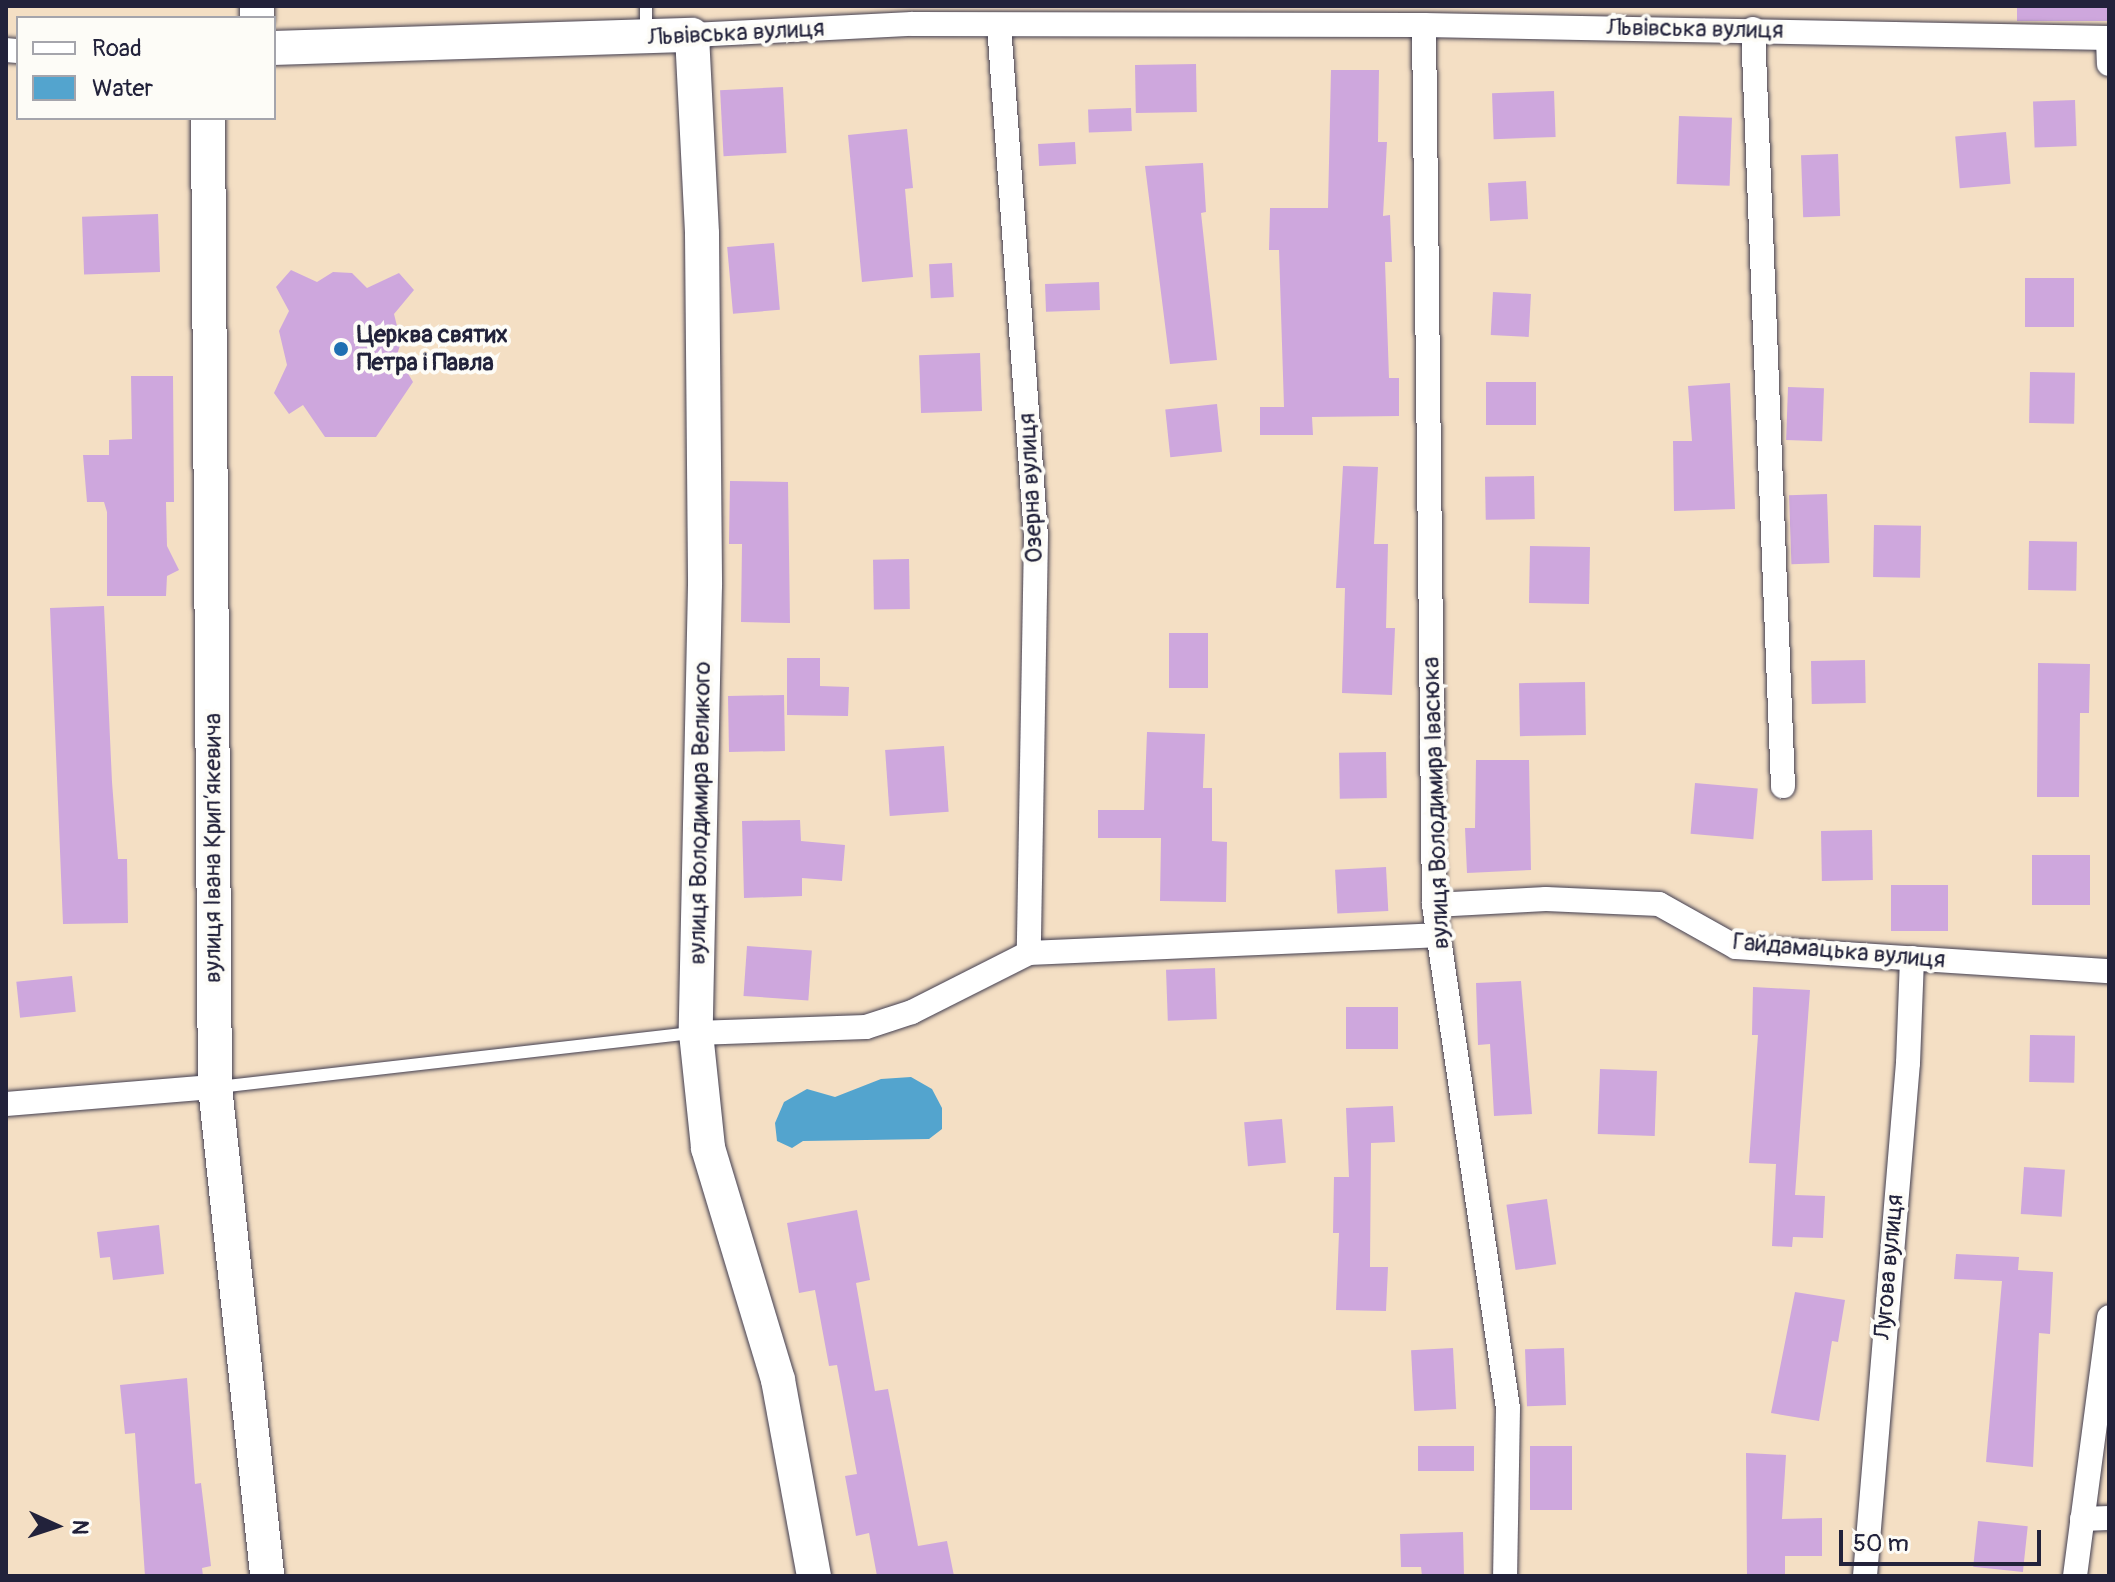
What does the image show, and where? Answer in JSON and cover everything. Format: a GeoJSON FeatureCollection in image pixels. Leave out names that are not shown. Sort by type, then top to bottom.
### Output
{"type":"FeatureCollection","features":[{"type":"Feature","properties":{"kind":"street","name":"Львівська вулиця"},"geometry":{"type":"LineString","coordinates":[[276,48],[646,22],[692,35],[912,15],[999,25],[1424,25],[2109,38]]}},
{"type":"Feature","properties":{"kind":"street","name":"Озерна вулиця"},"geometry":{"type":"LineString","coordinates":[[999,25],[1036,536],[1029,953]]}},
{"type":"Feature","properties":{"kind":"street","name":"вулиця Володимира Івасюка"},"geometry":{"type":"LineString","coordinates":[[1424,25],[1434,905],[1508,1408],[1505,1576]]}},
{"type":"Feature","properties":{"kind":"street"},"geometry":{"type":"LineString","coordinates":[[1753,29],[1783,786]]}},
{"type":"Feature","properties":{"kind":"street","name":"вулиця Володимира Великого"},"geometry":{"type":"LineString","coordinates":[[692,35],[702,234],[705,569],[696,1033],[708,1148],[778,1380],[814,1576]]}},
{"type":"Feature","properties":{"kind":"street"},"geometry":{"type":"LineString","coordinates":[[2109,38],[2109,64]]}},
{"type":"Feature","properties":{"kind":"street","name":"вулиця Івана Крипʼякевича"},"geometry":{"type":"LineString","coordinates":[[208,120],[215,1087],[267,1576]]}},
{"type":"Feature","properties":{"kind":"street","name":"Гайдамацька вулиця"},"geometry":{"type":"LineString","coordinates":[[1434,905],[1546,899],[1659,904],[1736,947],[2109,971]]}},
{"type":"Feature","properties":{"kind":"street"},"geometry":{"type":"LineString","coordinates":[[696,1033],[866,1027],[912,1012],[1029,953],[1436,935]]}},
{"type":"Feature","properties":{"kind":"street","name":"Лугова вулиця"},"geometry":{"type":"LineString","coordinates":[[1865,1576],[1908,1063],[1912,958]]}},
{"type":"Feature","properties":{"kind":"street"},"geometry":{"type":"LineString","coordinates":[[6,1104],[215,1087]]}},
{"type":"Feature","properties":{"kind":"street"},"geometry":{"type":"LineString","coordinates":[[2075,1576],[2109,1317]]}},
{"type":"Feature","properties":{"kind":"street"},"geometry":{"type":"LineString","coordinates":[[2082,1519],[2109,1518]]}},
{"type":"Feature","properties":{"kind":"lane"},"geometry":{"type":"LineString","coordinates":[[215,1087],[696,1033]]}},
{"type":"Feature","properties":{"kind":"water"},"geometry":{"type":"Polygon","coordinates":[[[911,1077],[932,1089],[942,1108],[942,1129],[929,1139],[803,1141],[792,1148],[777,1141],[775,1123],[784,1102],[807,1089],[835,1097],[881,1079],[911,1077]]]}},
{"type":"Feature","properties":{"kind":"building"},"geometry":{"type":"Polygon","coordinates":[[[2017,6],[2109,6],[2109,21],[2017,21],[2017,6]]]}},
{"type":"Feature","properties":{"kind":"building"},"geometry":{"type":"Polygon","coordinates":[[[1196,64],[1197,112],[1136,113],[1135,65],[1196,64]]]}},
{"type":"Feature","properties":{"kind":"building"},"geometry":{"type":"Polygon","coordinates":[[[1331,70],[1379,70],[1378,142],[1387,142],[1383,216],[1390,215],[1392,262],[1385,262],[1389,378],[1399,378],[1399,416],[1312,417],[1313,435],[1260,435],[1260,407],[1284,407],[1279,250],[1269,250],[1270,208],[1328,208],[1331,70]]]}},
{"type":"Feature","properties":{"kind":"building"},"geometry":{"type":"Polygon","coordinates":[[[783,87],[786,153],[724,156],[720,90],[783,87]]]}},
{"type":"Feature","properties":{"kind":"building"},"geometry":{"type":"Polygon","coordinates":[[[1554,91],[1556,137],[1494,139],[1492,93],[1554,91]]]}},
{"type":"Feature","properties":{"kind":"building"},"geometry":{"type":"Polygon","coordinates":[[[2075,100],[2077,146],[2035,147],[2033,101],[2075,100]]]}},
{"type":"Feature","properties":{"kind":"building"},"geometry":{"type":"Polygon","coordinates":[[[1131,108],[1132,131],[1089,132],[1088,110],[1131,108]]]}},
{"type":"Feature","properties":{"kind":"building"},"geometry":{"type":"Polygon","coordinates":[[[1679,116],[1732,118],[1730,186],[1677,184],[1679,116]]]}},
{"type":"Feature","properties":{"kind":"building"},"geometry":{"type":"Polygon","coordinates":[[[907,129],[913,188],[905,189],[913,277],[862,282],[848,135],[907,129]]]}},
{"type":"Feature","properties":{"kind":"building"},"geometry":{"type":"Polygon","coordinates":[[[2006,132],[2011,184],[1960,188],[1955,136],[2006,132]]]}},
{"type":"Feature","properties":{"kind":"building"},"geometry":{"type":"Polygon","coordinates":[[[1075,142],[1076,164],[1039,166],[1038,144],[1075,142]]]}},
{"type":"Feature","properties":{"kind":"building"},"geometry":{"type":"Polygon","coordinates":[[[1838,154],[1840,216],[1803,217],[1801,155],[1838,154]]]}},
{"type":"Feature","properties":{"kind":"building"},"geometry":{"type":"Polygon","coordinates":[[[1203,163],[1206,212],[1201,213],[1217,360],[1170,364],[1145,166],[1203,163]]]}},
{"type":"Feature","properties":{"kind":"building"},"geometry":{"type":"Polygon","coordinates":[[[1526,181],[1528,219],[1490,221],[1488,183],[1526,181]]]}},
{"type":"Feature","properties":{"kind":"building"},"geometry":{"type":"Polygon","coordinates":[[[158,214],[160,272],[84,275],[82,217],[158,214]]]}},
{"type":"Feature","properties":{"kind":"building"},"geometry":{"type":"Polygon","coordinates":[[[774,243],[780,310],[733,314],[727,247],[774,243]]]}},
{"type":"Feature","properties":{"kind":"building"},"geometry":{"type":"Polygon","coordinates":[[[952,263],[954,297],[931,298],[929,264],[952,263]]]}},
{"type":"Feature","properties":{"kind":"building","name":"Церква святих Петра і Павла"},"geometry":{"type":"Polygon","coordinates":[[[291,270],[317,282],[333,272],[352,273],[367,288],[399,273],[414,290],[394,314],[401,342],[397,355],[413,382],[376,437],[325,437],[303,405],[289,414],[274,393],[287,365],[279,331],[289,311],[276,287],[291,270]]]}},
{"type":"Feature","properties":{"kind":"building"},"geometry":{"type":"Polygon","coordinates":[[[2025,278],[2074,278],[2074,327],[2025,327],[2025,278]]]}},
{"type":"Feature","properties":{"kind":"building"},"geometry":{"type":"Polygon","coordinates":[[[1099,282],[1100,310],[1046,312],[1045,284],[1099,282]]]}},
{"type":"Feature","properties":{"kind":"building"},"geometry":{"type":"Polygon","coordinates":[[[1493,292],[1531,294],[1529,337],[1491,335],[1493,292]]]}},
{"type":"Feature","properties":{"kind":"building"},"geometry":{"type":"Polygon","coordinates":[[[980,353],[982,411],[921,413],[919,355],[980,353]]]}},
{"type":"Feature","properties":{"kind":"building"},"geometry":{"type":"Polygon","coordinates":[[[2030,372],[2075,373],[2074,424],[2029,423],[2030,372]]]}},
{"type":"Feature","properties":{"kind":"building"},"geometry":{"type":"Polygon","coordinates":[[[131,376],[173,376],[174,502],[166,502],[167,546],[179,570],[167,576],[166,596],[107,596],[107,512],[104,502],[87,502],[83,455],[109,455],[109,440],[132,439],[131,376]]]}},
{"type":"Feature","properties":{"kind":"building"},"geometry":{"type":"Polygon","coordinates":[[[1486,382],[1536,382],[1536,425],[1486,425],[1486,382]]]}},
{"type":"Feature","properties":{"kind":"building"},"geometry":{"type":"Polygon","coordinates":[[[1730,383],[1735,509],[1674,511],[1673,441],[1692,441],[1688,386],[1730,383]]]}},
{"type":"Feature","properties":{"kind":"building"},"geometry":{"type":"Polygon","coordinates":[[[1788,387],[1824,388],[1822,441],[1786,440],[1788,387]]]}},
{"type":"Feature","properties":{"kind":"building"},"geometry":{"type":"Polygon","coordinates":[[[1217,404],[1222,452],[1170,457],[1165,409],[1217,404]]]}},
{"type":"Feature","properties":{"kind":"building"},"geometry":{"type":"Polygon","coordinates":[[[1343,466],[1378,467],[1374,544],[1388,544],[1386,628],[1395,628],[1392,695],[1342,693],[1345,588],[1336,588],[1343,466]]]}},
{"type":"Feature","properties":{"kind":"building"},"geometry":{"type":"Polygon","coordinates":[[[1534,476],[1535,519],[1486,520],[1485,477],[1534,476]]]}},
{"type":"Feature","properties":{"kind":"building"},"geometry":{"type":"Polygon","coordinates":[[[730,481],[788,482],[790,623],[741,622],[742,544],[729,544],[730,481]]]}},
{"type":"Feature","properties":{"kind":"building"},"geometry":{"type":"Polygon","coordinates":[[[1827,494],[1829,563],[1791,564],[1789,495],[1827,494]]]}},
{"type":"Feature","properties":{"kind":"building"},"geometry":{"type":"Polygon","coordinates":[[[1874,525],[1921,526],[1920,578],[1873,577],[1874,525]]]}},
{"type":"Feature","properties":{"kind":"building"},"geometry":{"type":"Polygon","coordinates":[[[2029,541],[2077,542],[2076,591],[2028,590],[2029,541]]]}},
{"type":"Feature","properties":{"kind":"building"},"geometry":{"type":"Polygon","coordinates":[[[1530,546],[1590,547],[1589,604],[1529,603],[1530,546]]]}},
{"type":"Feature","properties":{"kind":"building"},"geometry":{"type":"Polygon","coordinates":[[[909,559],[910,609],[874,610],[873,560],[909,559]]]}},
{"type":"Feature","properties":{"kind":"building"},"geometry":{"type":"Polygon","coordinates":[[[104,606],[112,782],[118,859],[127,859],[128,923],[63,924],[50,608],[104,606]]]}},
{"type":"Feature","properties":{"kind":"building"},"geometry":{"type":"Polygon","coordinates":[[[1169,633],[1208,633],[1208,688],[1169,688],[1169,633]]]}},
{"type":"Feature","properties":{"kind":"building"},"geometry":{"type":"Polygon","coordinates":[[[787,658],[820,658],[820,686],[849,687],[848,716],[787,715],[787,658]]]}},
{"type":"Feature","properties":{"kind":"building"},"geometry":{"type":"Polygon","coordinates":[[[1865,660],[1866,703],[1812,704],[1811,661],[1865,660]]]}},
{"type":"Feature","properties":{"kind":"building"},"geometry":{"type":"Polygon","coordinates":[[[2038,663],[2090,664],[2089,713],[2080,713],[2079,797],[2037,797],[2038,663]]]}},
{"type":"Feature","properties":{"kind":"building"},"geometry":{"type":"Polygon","coordinates":[[[1585,682],[1586,735],[1520,736],[1519,683],[1585,682]]]}},
{"type":"Feature","properties":{"kind":"building"},"geometry":{"type":"Polygon","coordinates":[[[784,695],[785,751],[729,752],[728,696],[784,695]]]}},
{"type":"Feature","properties":{"kind":"building"},"geometry":{"type":"Polygon","coordinates":[[[1147,732],[1205,734],[1203,788],[1212,788],[1212,841],[1227,842],[1226,902],[1160,901],[1161,838],[1098,838],[1098,810],[1144,810],[1147,732]]]}},
{"type":"Feature","properties":{"kind":"building"},"geometry":{"type":"Polygon","coordinates":[[[944,746],[949,812],[890,816],[885,750],[944,746]]]}},
{"type":"Feature","properties":{"kind":"building"},"geometry":{"type":"Polygon","coordinates":[[[1386,752],[1387,798],[1340,799],[1339,753],[1386,752]]]}},
{"type":"Feature","properties":{"kind":"building"},"geometry":{"type":"Polygon","coordinates":[[[1476,760],[1529,760],[1531,870],[1467,873],[1465,828],[1475,828],[1476,760]]]}},
{"type":"Feature","properties":{"kind":"building"},"geometry":{"type":"Polygon","coordinates":[[[1695,783],[1758,788],[1753,839],[1691,834],[1695,783]]]}},
{"type":"Feature","properties":{"kind":"building"},"geometry":{"type":"Polygon","coordinates":[[[800,820],[801,841],[845,845],[842,881],[802,878],[802,896],[744,898],[742,821],[800,820]]]}},
{"type":"Feature","properties":{"kind":"building"},"geometry":{"type":"Polygon","coordinates":[[[1872,830],[1873,880],[1822,881],[1821,831],[1872,830]]]}},
{"type":"Feature","properties":{"kind":"building"},"geometry":{"type":"Polygon","coordinates":[[[2032,855],[2090,855],[2090,905],[2032,905],[2032,855]]]}},
{"type":"Feature","properties":{"kind":"building"},"geometry":{"type":"Polygon","coordinates":[[[1386,867],[1388,911],[1337,914],[1335,870],[1386,867]]]}},
{"type":"Feature","properties":{"kind":"building"},"geometry":{"type":"Polygon","coordinates":[[[1891,885],[1948,885],[1948,931],[1891,931],[1891,885]]]}},
{"type":"Feature","properties":{"kind":"building"},"geometry":{"type":"Polygon","coordinates":[[[747,946],[812,951],[808,1000],[744,996],[747,946]]]}},
{"type":"Feature","properties":{"kind":"building"},"geometry":{"type":"Polygon","coordinates":[[[1215,968],[1217,1019],[1168,1021],[1166,970],[1215,968]]]}},
{"type":"Feature","properties":{"kind":"building"},"geometry":{"type":"Polygon","coordinates":[[[72,976],[76,1012],[20,1018],[16,982],[72,976]]]}},
{"type":"Feature","properties":{"kind":"building"},"geometry":{"type":"Polygon","coordinates":[[[1521,981],[1532,1114],[1494,1116],[1490,1044],[1478,1045],[1476,983],[1521,981]]]}},
{"type":"Feature","properties":{"kind":"building"},"geometry":{"type":"Polygon","coordinates":[[[1753,987],[1810,990],[1795,1195],[1825,1196],[1823,1238],[1793,1237],[1792,1247],[1772,1246],[1776,1164],[1749,1163],[1758,1035],[1752,1035],[1753,987]]]}},
{"type":"Feature","properties":{"kind":"building"},"geometry":{"type":"Polygon","coordinates":[[[1346,1007],[1398,1007],[1398,1049],[1346,1049],[1346,1007]]]}},
{"type":"Feature","properties":{"kind":"building"},"geometry":{"type":"Polygon","coordinates":[[[2030,1035],[2075,1036],[2074,1083],[2029,1082],[2030,1035]]]}},
{"type":"Feature","properties":{"kind":"building"},"geometry":{"type":"Polygon","coordinates":[[[1600,1069],[1657,1071],[1655,1136],[1598,1134],[1600,1069]]]}},
{"type":"Feature","properties":{"kind":"building"},"geometry":{"type":"Polygon","coordinates":[[[1393,1106],[1395,1142],[1371,1143],[1370,1267],[1388,1267],[1386,1311],[1336,1310],[1339,1233],[1333,1233],[1334,1177],[1349,1177],[1346,1108],[1393,1106]]]}},
{"type":"Feature","properties":{"kind":"building"},"geometry":{"type":"Polygon","coordinates":[[[1282,1119],[1286,1163],[1248,1166],[1244,1122],[1282,1119]]]}},
{"type":"Feature","properties":{"kind":"building"},"geometry":{"type":"Polygon","coordinates":[[[2024,1167],[2065,1170],[2062,1217],[2021,1214],[2024,1167]]]}},
{"type":"Feature","properties":{"kind":"building"},"geometry":{"type":"Polygon","coordinates":[[[1547,1199],[1556,1264],[1516,1270],[1506,1205],[1547,1199]]]}},
{"type":"Feature","properties":{"kind":"building"},"geometry":{"type":"Polygon","coordinates":[[[857,1210],[870,1280],[856,1283],[875,1391],[888,1389],[918,1546],[947,1541],[954,1576],[877,1576],[869,1533],[856,1536],[845,1476],[857,1474],[837,1365],[829,1366],[815,1290],[799,1293],[787,1223],[857,1210]]]}},
{"type":"Feature","properties":{"kind":"building"},"geometry":{"type":"Polygon","coordinates":[[[159,1225],[164,1274],[113,1280],[110,1257],[100,1258],[97,1232],[159,1225]]]}},
{"type":"Feature","properties":{"kind":"building"},"geometry":{"type":"Polygon","coordinates":[[[1956,1254],[2019,1257],[2018,1270],[2053,1272],[2050,1334],[2039,1333],[2033,1467],[1986,1462],[2002,1281],[1954,1279],[1956,1254]]]}},
{"type":"Feature","properties":{"kind":"building"},"geometry":{"type":"Polygon","coordinates":[[[1795,1292],[1845,1300],[1838,1342],[1832,1341],[1819,1421],[1771,1413],[1795,1292]]]}},
{"type":"Feature","properties":{"kind":"building"},"geometry":{"type":"Polygon","coordinates":[[[1453,1348],[1456,1409],[1414,1411],[1411,1350],[1453,1348]]]}},
{"type":"Feature","properties":{"kind":"building"},"geometry":{"type":"Polygon","coordinates":[[[1564,1348],[1566,1405],[1527,1406],[1525,1349],[1564,1348]]]}},
{"type":"Feature","properties":{"kind":"building"},"geometry":{"type":"Polygon","coordinates":[[[187,1378],[195,1484],[201,1483],[211,1566],[202,1568],[203,1576],[145,1576],[135,1433],[125,1434],[120,1385],[187,1378]]]}},
{"type":"Feature","properties":{"kind":"building"},"geometry":{"type":"Polygon","coordinates":[[[1418,1446],[1474,1446],[1474,1471],[1418,1471],[1418,1446]]]}},
{"type":"Feature","properties":{"kind":"building"},"geometry":{"type":"Polygon","coordinates":[[[1530,1446],[1572,1446],[1572,1510],[1530,1510],[1530,1446]]]}},
{"type":"Feature","properties":{"kind":"building"},"geometry":{"type":"Polygon","coordinates":[[[1746,1453],[1786,1455],[1782,1519],[1822,1518],[1822,1556],[1785,1556],[1785,1576],[1747,1576],[1746,1453]]]}},
{"type":"Feature","properties":{"kind":"building"},"geometry":{"type":"Polygon","coordinates":[[[1978,1521],[2028,1526],[2023,1572],[1973,1567],[1978,1521]]]}},
{"type":"Feature","properties":{"kind":"building"},"geometry":{"type":"Polygon","coordinates":[[[1463,1532],[1464,1576],[1422,1576],[1421,1567],[1401,1567],[1400,1534],[1463,1532]]]}},
{"type":"Feature","properties":{"kind":"place","name":"Церква святих Петра і Павла"},"geometry":{"type":"Point","coordinates":[341,349]}}]}
